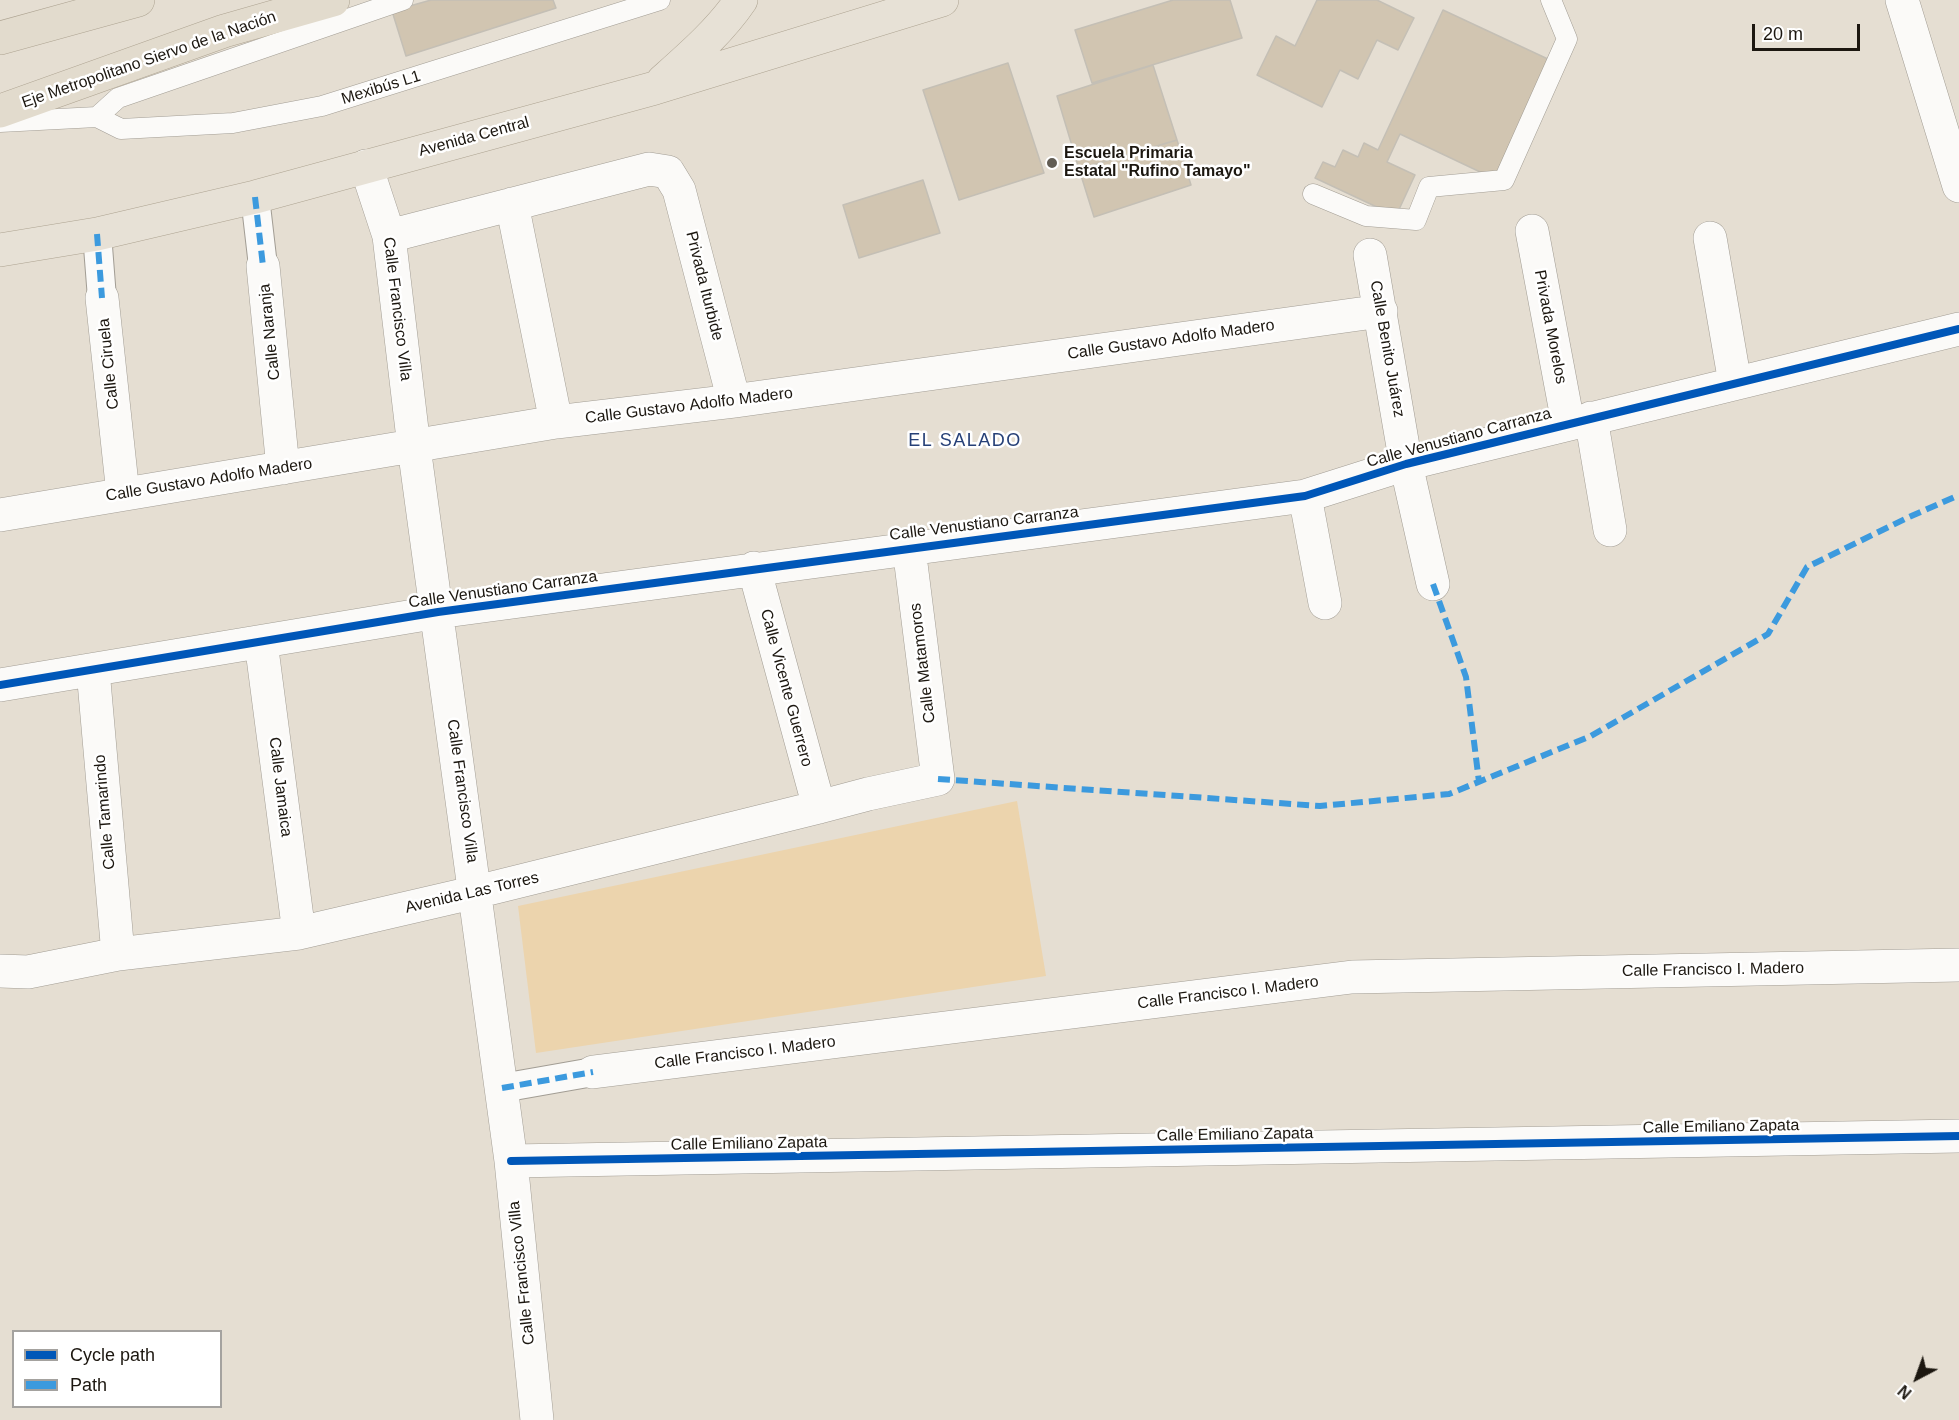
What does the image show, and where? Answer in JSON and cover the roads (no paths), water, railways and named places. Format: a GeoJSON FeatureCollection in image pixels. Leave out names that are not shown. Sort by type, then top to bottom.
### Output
{"type":"FeatureCollection","features":[{"type":"Feature","properties":{"kind":"highway"},"geometry":{"type":"LineString","coordinates":[[0,38],[138,0]]}},
{"type":"Feature","properties":{"kind":"highway","name":"Eje Metropolitano Siervo de la Nación"},"geometry":{"type":"LineString","coordinates":[[0,111],[224,32],[333,0]]}},
{"type":"Feature","properties":{"kind":"highway"},"geometry":{"type":"LineString","coordinates":[[655,88],[699,48],[741,0]]}},
{"type":"Feature","properties":{"kind":"highway","name":"Avenida Central"},"geometry":{"type":"LineString","coordinates":[[0,250],[97,234],[255,197],[655,88],[942,0]]}},
{"type":"Feature","properties":{"kind":"street"},"geometry":{"type":"LineString","coordinates":[[1902,0],[1959,186]]}},
{"type":"Feature","properties":{"kind":"street","name":"Calle Francisco Villa"},"geometry":{"type":"LineString","coordinates":[[366,166],[389,236],[414,447],[502,1088],[537,1420]]}},
{"type":"Feature","properties":{"kind":"street","name":"Privada Iturbide"},"geometry":{"type":"LineString","coordinates":[[512,204],[649,169],[668,172],[679,190],[734,401]]}},
{"type":"Feature","properties":{"kind":"street","name":"Calle Naranja"},"geometry":{"type":"LineString","coordinates":[[255,197],[283,468]]}},
{"type":"Feature","properties":{"kind":"street"},"geometry":{"type":"LineString","coordinates":[[389,236],[512,204],[556,422]]}},
{"type":"Feature","properties":{"kind":"street","name":"Privada Morelos"},"geometry":{"type":"LineString","coordinates":[[1532,231],[1579,421],[1610,530]]}},
{"type":"Feature","properties":{"kind":"street","name":"Calle Ciruela"},"geometry":{"type":"LineString","coordinates":[[97,234],[123,494]]}},
{"type":"Feature","properties":{"kind":"street"},"geometry":{"type":"LineString","coordinates":[[1710,238],[1735,383]]}},
{"type":"Feature","properties":{"kind":"street","name":"Calle Benito Juárez"},"geometry":{"type":"LineString","coordinates":[[1370,255],[1406,464],[1433,584]]}},
{"type":"Feature","properties":{"kind":"street","name":"Calle Gustavo Adolfo Madero"},"geometry":{"type":"LineString","coordinates":[[0,515],[556,422],[734,401],[1381,311]]}},
{"type":"Feature","properties":{"kind":"street","name":"Calle Venustiano Carranza"},"geometry":{"type":"LineString","coordinates":[[0,685],[438,612],[1305,496],[1406,464],[1959,329]]}},
{"type":"Feature","properties":{"kind":"street"},"geometry":{"type":"LineString","coordinates":[[1305,496],[1325,603]]}},
{"type":"Feature","properties":{"kind":"street","name":"Calle Matamoros"},"geometry":{"type":"LineString","coordinates":[[909,548],[938,779]]}},
{"type":"Feature","properties":{"kind":"street","name":"Calle Vicente Guerrero"},"geometry":{"type":"LineString","coordinates":[[754,568],[819,807]]}},
{"type":"Feature","properties":{"kind":"street","name":"Calle Jamaica"},"geometry":{"type":"LineString","coordinates":[[261,642],[299,933]]}},
{"type":"Feature","properties":{"kind":"street","name":"Calle Tamarindo"},"geometry":{"type":"LineString","coordinates":[[93,670],[118,954]]}},
{"type":"Feature","properties":{"kind":"street","name":"Avenida Las Torres"},"geometry":{"type":"LineString","coordinates":[[0,971],[28,972],[118,954],[299,933],[476,892],[868,794],[938,779]]}},
{"type":"Feature","properties":{"kind":"street","name":"Calle Francisco I. Madero"},"geometry":{"type":"LineString","coordinates":[[502,1088],[593,1072],[1352,977],[1959,965]]}},
{"type":"Feature","properties":{"kind":"street","name":"Calle Emiliano Zapata"},"geometry":{"type":"LineString","coordinates":[[511,1161],[1959,1136]]}},
{"type":"Feature","properties":{"kind":"lane"},"geometry":{"type":"LineString","coordinates":[[97,117],[118,98],[403,0]]}},
{"type":"Feature","properties":{"kind":"lane","name":"Mexibús L1"},"geometry":{"type":"LineString","coordinates":[[0,122],[97,117],[121,129],[233,123],[322,106],[660,0]]}},
{"type":"Feature","properties":{"kind":"lane"},"geometry":{"type":"LineString","coordinates":[[1313,194],[1365,216],[1416,220],[1430,187],[1504,180],[1567,39],[1551,0]]}},
{"type":"Feature","properties":{"kind":"place","name":"Escuela Primaria Estatal \"Rufino Tamayo\""},"geometry":{"type":"Point","coordinates":[1052,163]}},
{"type":"Feature","properties":{"kind":"district","name":"EL SALADO"},"geometry":{"type":"Point","coordinates":[965,441]}}]}
